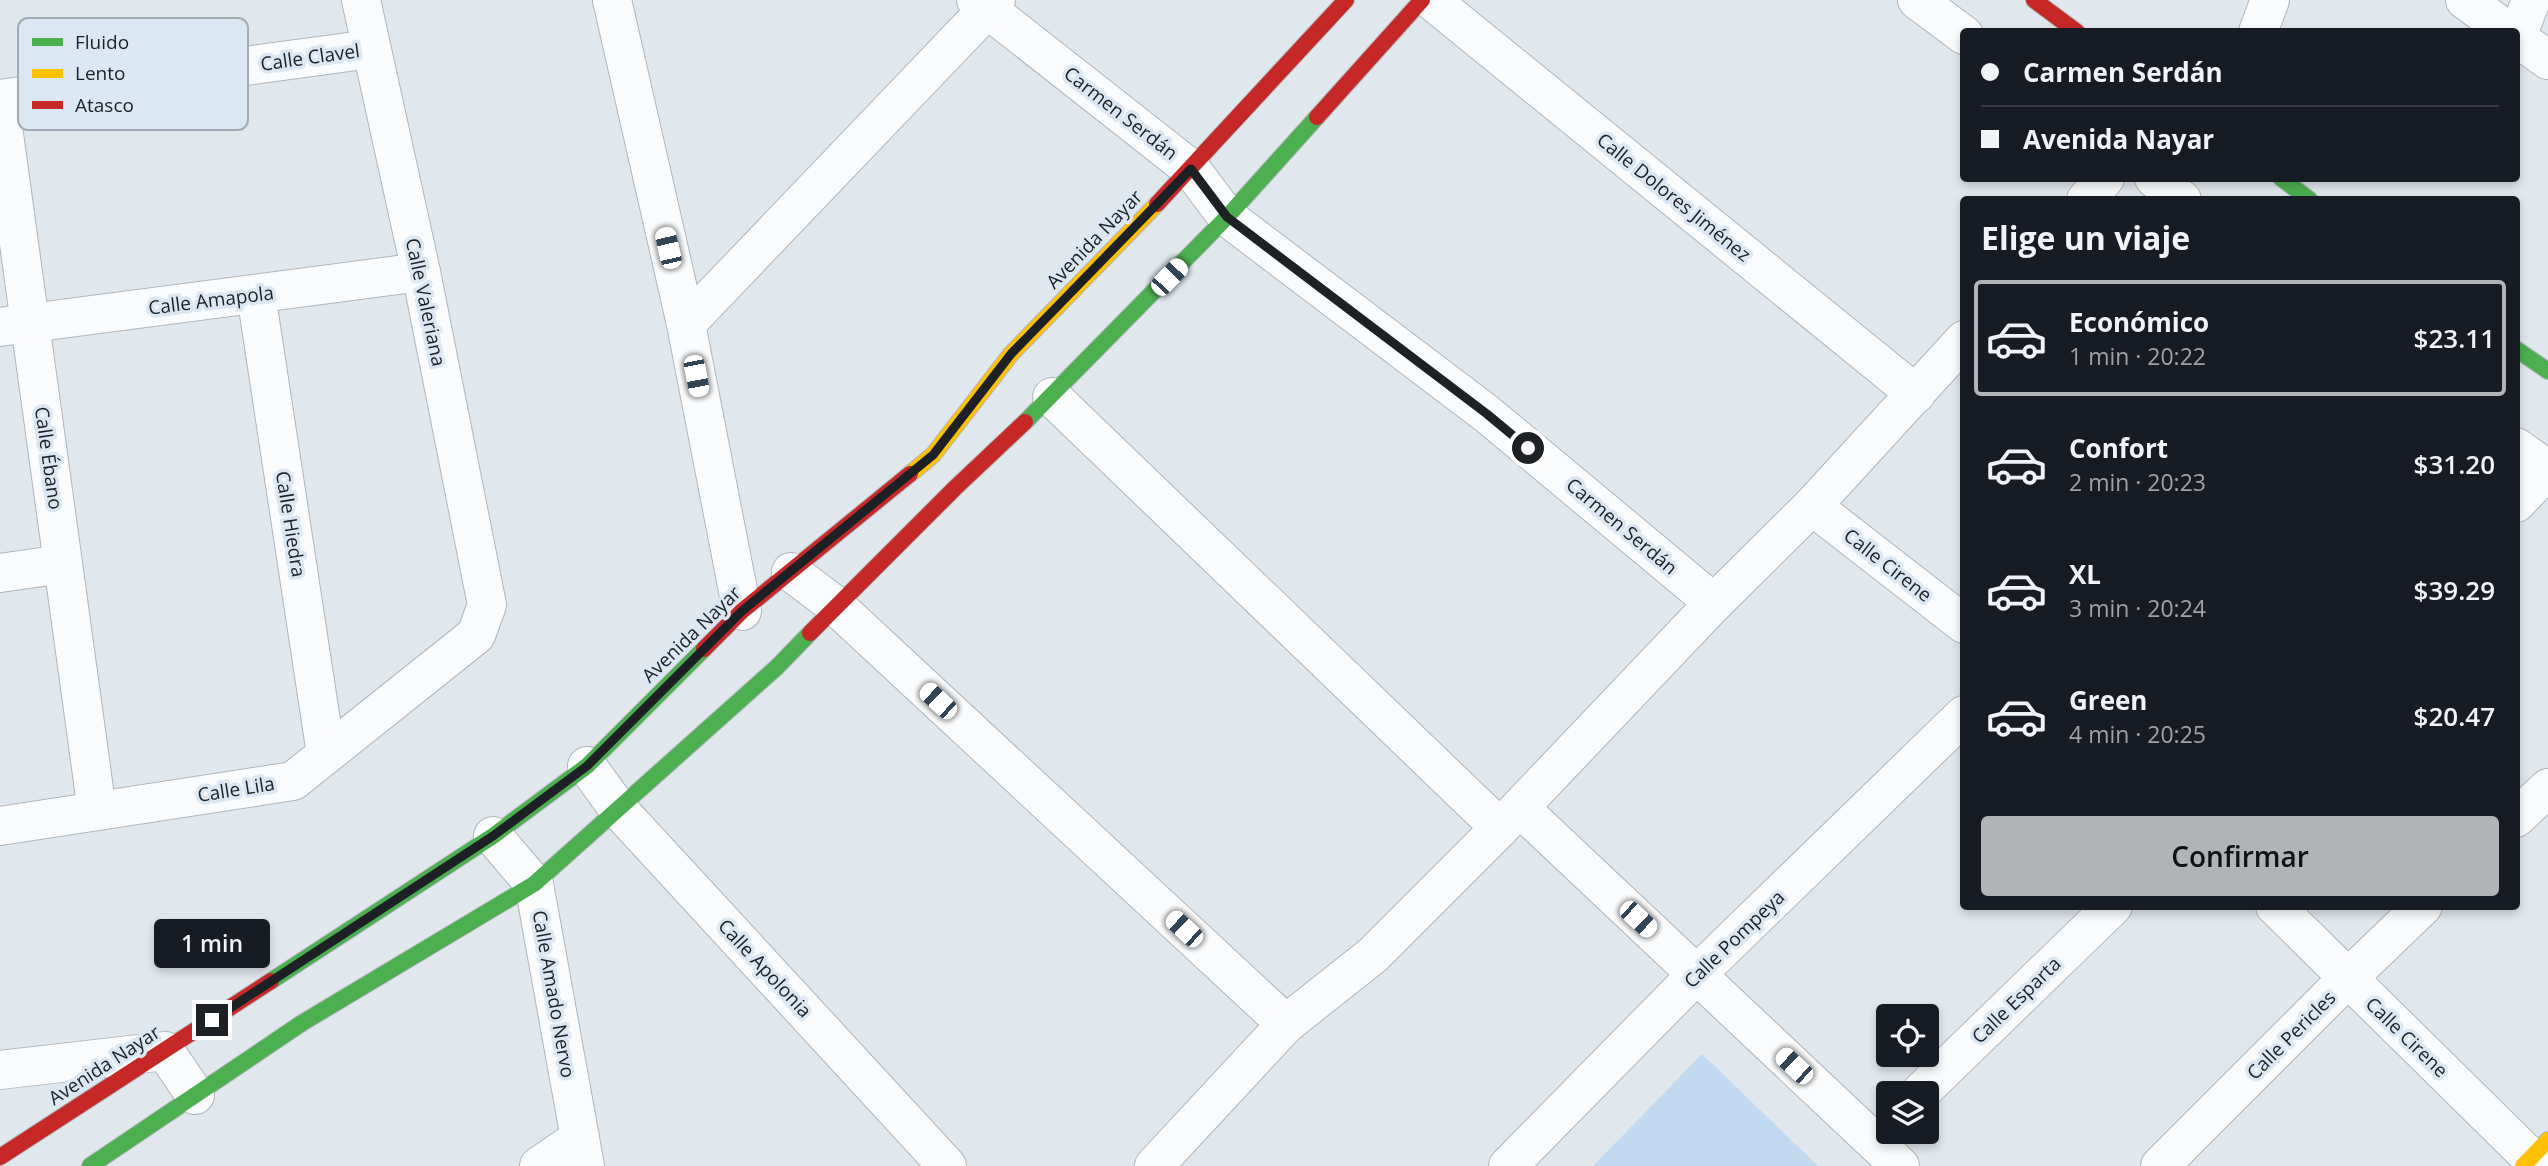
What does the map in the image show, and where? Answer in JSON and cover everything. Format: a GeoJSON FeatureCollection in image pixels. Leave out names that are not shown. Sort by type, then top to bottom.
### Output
{"type":"FeatureCollection","features":[{"type":"Feature","properties":{"kind":"street","name":"Calle Valeriana"},"geometry":{"type":"LineString","coordinates":[[361,0],[421,272],[487,605]]}},
{"type":"Feature","properties":{"kind":"street"},"geometry":{"type":"LineString","coordinates":[[612,0],[685,324],[742,611]]}},
{"type":"Feature","properties":{"kind":"street","name":"Avenida Nayar"},"geometry":{"type":"LineString","coordinates":[[0,1157],[493,836],[587,766],[742,611],[933,455],[1011,354],[1191,169],[1346,0]]}},
{"type":"Feature","properties":{"kind":"street"},"geometry":{"type":"LineString","coordinates":[[90,1166],[302,1023],[534,884],[619,810],[778,667],[955,488],[1052,397],[1227,217],[1422,0]]}},
{"type":"Feature","properties":{"kind":"street","name":"Calle Dolores Jiménez"},"geometry":{"type":"LineString","coordinates":[[1431,0],[1916,394]]}},
{"type":"Feature","properties":{"kind":"street"},"geometry":{"type":"LineString","coordinates":[[1917,0],[1960,32]]}},
{"type":"Feature","properties":{"kind":"street"},"geometry":{"type":"LineString","coordinates":[[2034,0],[2072,28]]}},
{"type":"Feature","properties":{"kind":"street"},"geometry":{"type":"LineString","coordinates":[[2260,28],[2270,0]]}},
{"type":"Feature","properties":{"kind":"street"},"geometry":{"type":"LineString","coordinates":[[2465,0],[2504,28]]}},
{"type":"Feature","properties":{"kind":"street"},"geometry":{"type":"LineString","coordinates":[[2520,29],[2531,0]]}},
{"type":"Feature","properties":{"kind":"street"},"geometry":{"type":"LineString","coordinates":[[685,324],[987,3]]}},
{"type":"Feature","properties":{"kind":"street","name":"Carmen Serdán"},"geometry":{"type":"LineString","coordinates":[[987,3],[1191,169],[1227,217],[1487,414],[1714,603]]}},
{"type":"Feature","properties":{"kind":"street"},"geometry":{"type":"LineString","coordinates":[[2520,39],[2548,60]]}},
{"type":"Feature","properties":{"kind":"street","name":"Calle Clavel"},"geometry":{"type":"LineString","coordinates":[[248,66],[371,49]]}},
{"type":"Feature","properties":{"kind":"street","name":"Calle Clavel"},"geometry":{"type":"LineString","coordinates":[[0,99],[18,97]]}},
{"type":"Feature","properties":{"kind":"street","name":"Calle Ébano"},"geometry":{"type":"LineString","coordinates":[[0,105],[15,325],[63,564],[97,811]]}},
{"type":"Feature","properties":{"kind":"street"},"geometry":{"type":"LineString","coordinates":[[2089,196],[2102,182]]}},
{"type":"Feature","properties":{"kind":"street"},"geometry":{"type":"LineString","coordinates":[[2159,182],[2177,196]]}},
{"type":"Feature","properties":{"kind":"street"},"geometry":{"type":"LineString","coordinates":[[2286,182],[2305,196]]}},
{"type":"Feature","properties":{"kind":"street","name":"Calle Amapola"},"geometry":{"type":"LineString","coordinates":[[15,325],[421,272]]}},
{"type":"Feature","properties":{"kind":"street","name":"Calle Hiedra"},"geometry":{"type":"LineString","coordinates":[[256,294],[326,754]]}},
{"type":"Feature","properties":{"kind":"street"},"geometry":{"type":"LineString","coordinates":[[1154,1166],[1286,1024],[1373,955],[1510,818],[1714,603],[1811,506],[1960,344]]}},
{"type":"Feature","properties":{"kind":"street"},"geometry":{"type":"LineString","coordinates":[[2520,352],[2548,371]]}},
{"type":"Feature","properties":{"kind":"street"},"geometry":{"type":"LineString","coordinates":[[1052,397],[1510,818],[1876,1129]]}},
{"type":"Feature","properties":{"kind":"street"},"geometry":{"type":"LineString","coordinates":[[2520,450],[2548,470],[2520,499]]}},
{"type":"Feature","properties":{"kind":"street","name":"Calle Cirene"},"geometry":{"type":"LineString","coordinates":[[1811,506],[1960,621]]}},
{"type":"Feature","properties":{"kind":"street"},"geometry":{"type":"LineString","coordinates":[[0,573],[63,564]]}},
{"type":"Feature","properties":{"kind":"street"},"geometry":{"type":"LineString","coordinates":[[790,572],[836,606],[1286,1024]]}},
{"type":"Feature","properties":{"kind":"street","name":"Calle Lila"},"geometry":{"type":"LineString","coordinates":[[0,825],[293,781],[476,635],[487,605]]}},
{"type":"Feature","properties":{"kind":"street","name":"Calle Pompeya"},"geometry":{"type":"LineString","coordinates":[[1508,1166],[1697,974],[1960,719]]}},
{"type":"Feature","properties":{"kind":"street","name":"Calle Apolonia"},"geometry":{"type":"LineString","coordinates":[[587,766],[619,810],[947,1166]]}},
{"type":"Feature","properties":{"kind":"street"},"geometry":{"type":"LineString","coordinates":[[2520,814],[2548,788]]}},
{"type":"Feature","properties":{"kind":"street","name":"Calle Amado Nervo"},"geometry":{"type":"LineString","coordinates":[[493,836],[534,884],[583,1152]]}},
{"type":"Feature","properties":{"kind":"street","name":"Calle Esparta"},"geometry":{"type":"LineString","coordinates":[[1932,1081],[2109,910]]}},
{"type":"Feature","properties":{"kind":"street","name":"Calle Cirene"},"geometry":{"type":"LineString","coordinates":[[2279,910],[2347,979],[2535,1158]]}},
{"type":"Feature","properties":{"kind":"street","name":"Calle Pericles"},"geometry":{"type":"LineString","coordinates":[[2160,1166],[2419,910]]}},
{"type":"Feature","properties":{"kind":"street"},"geometry":{"type":"LineString","coordinates":[[0,1070],[165,1051],[195,1095]]}},
{"type":"Feature","properties":{"kind":"street"},"geometry":{"type":"LineString","coordinates":[[1887,1144],[1900,1166]]}},
{"type":"Feature","properties":{"kind":"street"},"geometry":{"type":"LineString","coordinates":[[539,1166],[583,1152]]}},
{"type":"Feature","properties":{"kind":"shaded area"},"geometry":{"type":"Polygon","coordinates":[[[1702,1054],[1818,1166],[1593,1166],[1702,1054]]]}},
{"type":"Feature","properties":{"kind":"traffic: fast"},"geometry":{"type":"LineString","coordinates":[[1025,422],[1227,217],[1317,117]]}},
{"type":"Feature","properties":{"kind":"traffic: fast"},"geometry":{"type":"LineString","coordinates":[[2286,182],[2305,196]]}},
{"type":"Feature","properties":{"kind":"traffic: fast"},"geometry":{"type":"LineString","coordinates":[[2520,352],[2548,371]]}},
{"type":"Feature","properties":{"kind":"traffic: fast"},"geometry":{"type":"LineString","coordinates":[[90,1166],[302,1023],[534,884],[777,667],[810,633]]}},
{"type":"Feature","properties":{"kind":"traffic: fast"},"geometry":{"type":"LineString","coordinates":[[271,981],[493,836],[587,766],[704,649]]}},
{"type":"Feature","properties":{"kind":"traffic: slow"},"geometry":{"type":"LineString","coordinates":[[910,474],[933,455],[1011,354],[1157,204]]}},
{"type":"Feature","properties":{"kind":"traffic: slow"},"geometry":{"type":"LineString","coordinates":[[2523,1166],[2548,1140]]}},
{"type":"Feature","properties":{"kind":"traffic: jam"},"geometry":{"type":"LineString","coordinates":[[1157,204],[1346,0]]}},
{"type":"Feature","properties":{"kind":"traffic: jam"},"geometry":{"type":"LineString","coordinates":[[1317,117],[1422,0]]}},
{"type":"Feature","properties":{"kind":"traffic: jam"},"geometry":{"type":"LineString","coordinates":[[2034,0],[2072,28]]}},
{"type":"Feature","properties":{"kind":"traffic: jam"},"geometry":{"type":"LineString","coordinates":[[810,633],[1025,422]]}},
{"type":"Feature","properties":{"kind":"traffic: jam"},"geometry":{"type":"LineString","coordinates":[[704,649],[742,611],[910,474]]}},
{"type":"Feature","properties":{"kind":"traffic: jam"},"geometry":{"type":"LineString","coordinates":[[0,1157],[271,981]]}},
{"type":"Feature","properties":{"kind":"route"},"geometry":{"type":"LineString","coordinates":[[212,1020],[493,836],[587,766],[742,611],[933,455],[1011,354],[1191,169],[1227,217],[1528,448]]}}]}
